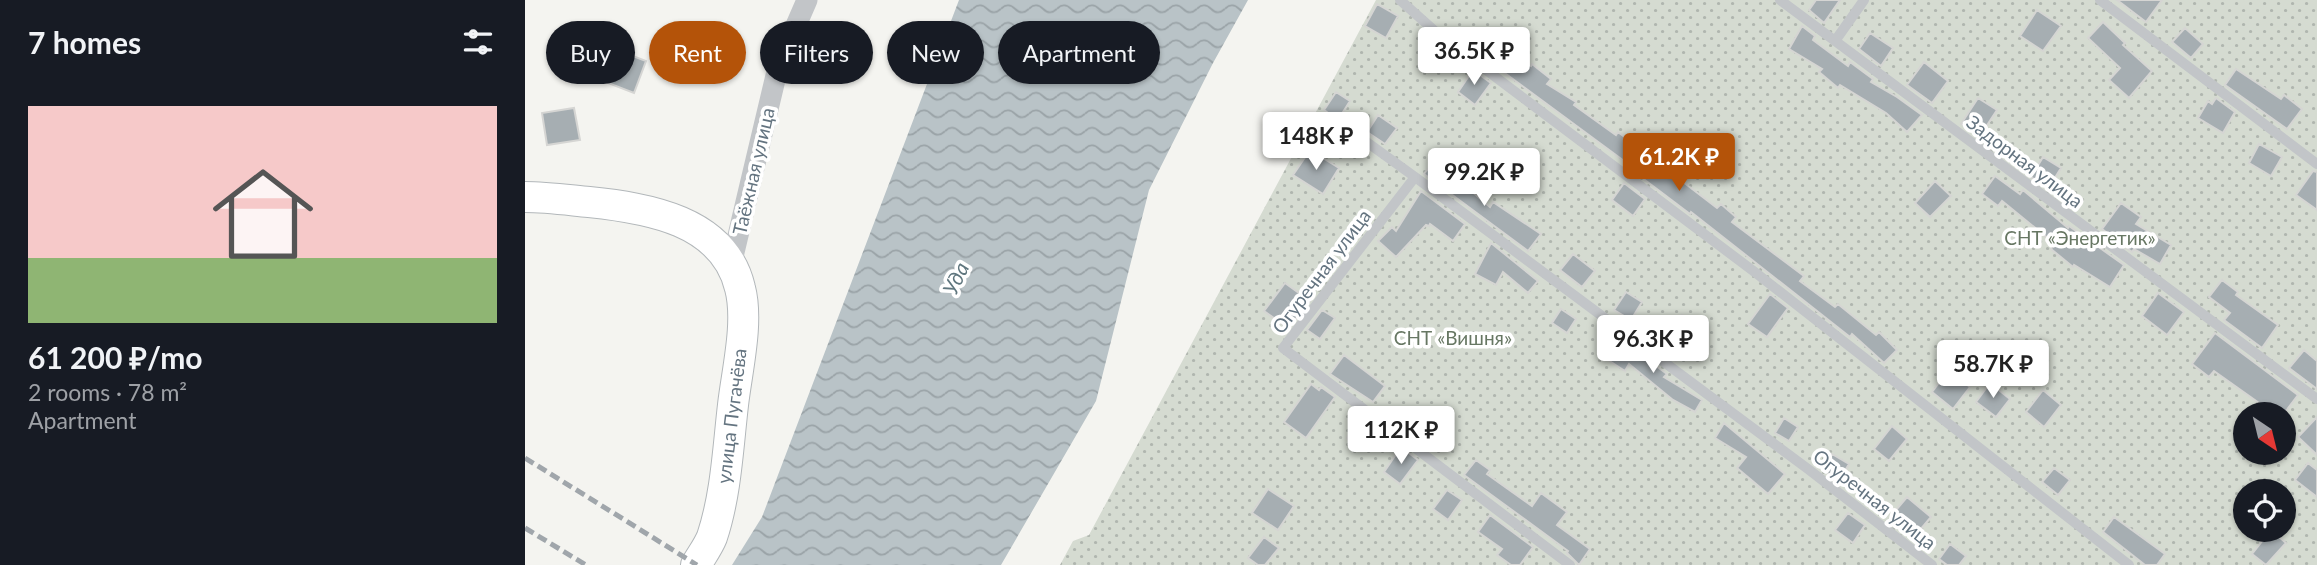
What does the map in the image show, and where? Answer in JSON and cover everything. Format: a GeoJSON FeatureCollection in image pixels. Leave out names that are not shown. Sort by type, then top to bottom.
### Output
{"type":"FeatureCollection","features":[{"type":"Feature","properties":{"kind":"street","name":"Таёжная улица"},"geometry":{"type":"LineString","coordinates":[[731,265],[778,67],[807,0]]}},
{"type":"Feature","properties":{"kind":"street"},"geometry":{"type":"LineString","coordinates":[[525,197],[633,207],[677,220],[703,233],[721,249],[731,265]]}},
{"type":"Feature","properties":{"kind":"street","name":"улица Пугачёва"},"geometry":{"type":"LineString","coordinates":[[696,565],[711,538],[725,479],[743,316],[740,288],[731,265]]}},
{"type":"Feature","properties":{"kind":"lane"},"geometry":{"type":"LineString","coordinates":[[1400,0],[1437,33],[1756,273],[2129,565]]}},
{"type":"Feature","properties":{"kind":"lane","name":"Задорная улица"},"geometry":{"type":"LineString","coordinates":[[1780,0],[2317,399]]}},
{"type":"Feature","properties":{"kind":"lane"},"geometry":{"type":"LineString","coordinates":[[1835,41],[1864,0]]}},
{"type":"Feature","properties":{"kind":"lane"},"geometry":{"type":"LineString","coordinates":[[2101,0],[2317,164]]}},
{"type":"Feature","properties":{"kind":"lane"},"geometry":{"type":"LineString","coordinates":[[1350,130],[1415,177]]}},
{"type":"Feature","properties":{"kind":"lane","name":"Огуречная улица"},"geometry":{"type":"LineString","coordinates":[[1570,565],[1283,348],[1415,177],[1808,468],[1932,565]]}},
{"type":"Feature","properties":{"kind":"green space"},"geometry":{"type":"Polygon","coordinates":[[[1376,0],[2317,0],[2317,565],[1060,565],[1073,541],[1089,535],[1376,0]]]}},
{"type":"Feature","properties":{"kind":"water","name":"Уда"},"geometry":{"type":"Polygon","coordinates":[[[959,0],[1248,0],[1149,190],[1096,401],[1001,565],[732,565],[762,517],[927,84],[984,84],[984,21],[951,21],[959,0]]]}},
{"type":"Feature","properties":{"kind":"building"},"geometry":{"type":"Polygon","coordinates":[[[1816,0],[1840,0],[1824,23],[1809,10],[1816,0]]]}},
{"type":"Feature","properties":{"kind":"building"},"geometry":{"type":"Polygon","coordinates":[[[2117,0],[2162,0],[2146,22],[2117,0]]]}},
{"type":"Feature","properties":{"kind":"building"},"geometry":{"type":"Polygon","coordinates":[[[1377,4],[1398,16],[1386,38],[1365,26],[1377,4]]]}},
{"type":"Feature","properties":{"kind":"building"},"geometry":{"type":"Polygon","coordinates":[[[2037,10],[2061,26],[2043,51],[2020,36],[2037,10]]]}},
{"type":"Feature","properties":{"kind":"building"},"geometry":{"type":"Polygon","coordinates":[[[2103,22],[2125,43],[2123,45],[2152,71],[2129,98],[2109,80],[2120,68],[2088,38],[2103,22]]]}},
{"type":"Feature","properties":{"kind":"building"},"geometry":{"type":"Polygon","coordinates":[[[1802,26],[1815,36],[1813,40],[1848,66],[1850,62],[1873,79],[1871,82],[1922,115],[1907,132],[1886,113],[1840,85],[1838,88],[1819,72],[1822,69],[1789,49],[1802,26]]]}},
{"type":"Feature","properties":{"kind":"building"},"geometry":{"type":"Polygon","coordinates":[[[2185,28],[2203,44],[2191,58],[2172,42],[2185,28]]]}},
{"type":"Feature","properties":{"kind":"building"},"geometry":{"type":"Polygon","coordinates":[[[1490,31],[1531,66],[1532,64],[1551,79],[1547,84],[1576,102],[1574,105],[1616,135],[1618,132],[1717,208],[1721,204],[1736,217],[1732,222],[1804,276],[1800,281],[1835,307],[1838,304],[1876,335],[1879,332],[1897,350],[1884,363],[1852,334],[1850,337],[1691,212],[1690,214],[1633,171],[1635,169],[1483,57],[1486,53],[1478,45],[1490,31]]]}},
{"type":"Feature","properties":{"kind":"building"},"geometry":{"type":"Polygon","coordinates":[[[1870,33],[1893,48],[1881,66],[1859,49],[1870,33]]]}},
{"type":"Feature","properties":{"kind":"building"},"geometry":{"type":"Polygon","coordinates":[[[635,57],[646,61],[634,93],[611,84],[635,84],[635,57]]]}},
{"type":"Feature","properties":{"kind":"building"},"geometry":{"type":"Polygon","coordinates":[[[1924,62],[1948,81],[1932,103],[1907,85],[1924,62]]]}},
{"type":"Feature","properties":{"kind":"building"},"geometry":{"type":"Polygon","coordinates":[[[2236,69],[2281,99],[2284,95],[2302,109],[2287,129],[2225,85],[2236,69]]]}},
{"type":"Feature","properties":{"kind":"building"},"geometry":{"type":"Polygon","coordinates":[[[1473,70],[1491,83],[1475,105],[1458,92],[1473,70]]]}},
{"type":"Feature","properties":{"kind":"building"},"geometry":{"type":"Polygon","coordinates":[[[1336,92],[1350,101],[1338,120],[1324,110],[1336,92]]]}},
{"type":"Feature","properties":{"kind":"building"},"geometry":{"type":"Polygon","coordinates":[[[1978,98],[1997,110],[1980,136],[1961,124],[1978,98]]]}},
{"type":"Feature","properties":{"kind":"building"},"geometry":{"type":"Polygon","coordinates":[[[2216,98],[2235,112],[2223,133],[2198,118],[2208,101],[2212,104],[2216,98]]]}},
{"type":"Feature","properties":{"kind":"building"},"geometry":{"type":"Polygon","coordinates":[[[574,108],[580,140],[547,145],[542,113],[574,108]]]}},
{"type":"Feature","properties":{"kind":"building"},"geometry":{"type":"Polygon","coordinates":[[[1378,115],[1397,128],[1385,144],[1367,132],[1378,115]]]}},
{"type":"Feature","properties":{"kind":"building"},"geometry":{"type":"Polygon","coordinates":[[[2259,144],[2282,157],[2271,176],[2249,163],[2259,144]]]}},
{"type":"Feature","properties":{"kind":"building"},"geometry":{"type":"Polygon","coordinates":[[[1310,150],[1339,168],[1323,194],[1293,175],[1310,150]]]}},
{"type":"Feature","properties":{"kind":"building"},"geometry":{"type":"Polygon","coordinates":[[[2043,157],[2061,168],[2048,189],[2031,177],[2043,157]]]}},
{"type":"Feature","properties":{"kind":"building"},"geometry":{"type":"Polygon","coordinates":[[[1435,160],[1490,207],[1493,202],[1541,234],[1528,251],[1424,174],[1435,160]]]}},
{"type":"Feature","properties":{"kind":"building"},"geometry":{"type":"Polygon","coordinates":[[[2313,171],[2317,172],[2317,210],[2296,195],[2313,171]]]}},
{"type":"Feature","properties":{"kind":"building"},"geometry":{"type":"Polygon","coordinates":[[[1995,176],[2020,194],[2023,190],[2068,228],[2069,226],[2124,265],[2110,287],[2074,265],[2073,267],[2051,249],[2055,244],[2002,201],[1998,206],[1982,194],[1995,176]]]}},
{"type":"Feature","properties":{"kind":"building"},"geometry":{"type":"Polygon","coordinates":[[[1935,181],[1951,196],[1930,217],[1915,203],[1935,181]]]}},
{"type":"Feature","properties":{"kind":"building"},"geometry":{"type":"Polygon","coordinates":[[[1624,183],[1645,199],[1633,216],[1612,200],[1624,183]]]}},
{"type":"Feature","properties":{"kind":"building"},"geometry":{"type":"Polygon","coordinates":[[[1421,191],[1465,224],[1453,241],[1430,224],[1426,225],[1396,257],[1378,241],[1392,227],[1396,231],[1421,191]]]}},
{"type":"Feature","properties":{"kind":"building"},"geometry":{"type":"Polygon","coordinates":[[[2121,203],[2141,217],[2136,224],[2171,245],[2160,264],[2134,249],[2132,252],[2102,229],[2121,203]]]}},
{"type":"Feature","properties":{"kind":"building"},"geometry":{"type":"Polygon","coordinates":[[[1491,243],[1538,281],[1528,293],[1503,272],[1496,285],[1475,274],[1491,243]]]}},
{"type":"Feature","properties":{"kind":"building"},"geometry":{"type":"Polygon","coordinates":[[[1573,254],[1595,271],[1582,287],[1560,270],[1573,254]]]}},
{"type":"Feature","properties":{"kind":"building"},"geometry":{"type":"Polygon","coordinates":[[[2222,280],[2238,292],[2236,295],[2278,325],[2262,348],[2224,320],[2230,313],[2209,297],[2222,280]]]}},
{"type":"Feature","properties":{"kind":"building"},"geometry":{"type":"Polygon","coordinates":[[[1285,283],[1310,301],[1294,321],[1290,319],[1285,326],[1264,311],[1285,283]]]}},
{"type":"Feature","properties":{"kind":"building"},"geometry":{"type":"Polygon","coordinates":[[[1626,292],[1642,302],[1631,320],[1614,310],[1626,292]]]}},
{"type":"Feature","properties":{"kind":"building"},"geometry":{"type":"Polygon","coordinates":[[[2158,293],[2184,312],[2167,335],[2142,316],[2158,293]]]}},
{"type":"Feature","properties":{"kind":"building"},"geometry":{"type":"Polygon","coordinates":[[[1770,294],[1788,308],[1767,337],[1748,324],[1770,294]]]}},
{"type":"Feature","properties":{"kind":"building"},"geometry":{"type":"Polygon","coordinates":[[[1561,309],[1576,319],[1567,333],[1552,323],[1561,309]]]}},
{"type":"Feature","properties":{"kind":"building"},"geometry":{"type":"Polygon","coordinates":[[[1322,310],[1335,318],[1320,339],[1307,330],[1322,310]]]}},
{"type":"Feature","properties":{"kind":"building"},"geometry":{"type":"Polygon","coordinates":[[[1682,315],[1700,328],[1676,361],[1659,348],[1682,315]]]}},
{"type":"Feature","properties":{"kind":"building"},"geometry":{"type":"Polygon","coordinates":[[[2215,333],[2298,395],[2293,402],[2258,402],[2214,371],[2209,377],[2192,364],[2215,333]]]}},
{"type":"Feature","properties":{"kind":"building"},"geometry":{"type":"Polygon","coordinates":[[[1621,340],[1667,374],[1664,377],[1702,400],[1695,412],[1673,400],[1629,364],[1625,371],[1608,360],[1621,340]]]}},
{"type":"Feature","properties":{"kind":"building"},"geometry":{"type":"Polygon","coordinates":[[[2304,350],[2317,361],[2317,389],[2289,368],[2304,350]]]}},
{"type":"Feature","properties":{"kind":"building"},"geometry":{"type":"Polygon","coordinates":[[[1344,355],[1385,386],[1373,402],[1330,374],[1344,355]]]}},
{"type":"Feature","properties":{"kind":"building"},"geometry":{"type":"Polygon","coordinates":[[[1948,371],[1970,387],[1953,409],[1932,392],[1948,371]]]}},
{"type":"Feature","properties":{"kind":"building"},"geometry":{"type":"Polygon","coordinates":[[[1990,383],[2010,399],[1996,417],[1976,402],[1990,383]]]}},
{"type":"Feature","properties":{"kind":"building"},"geometry":{"type":"Polygon","coordinates":[[[1311,384],[1319,390],[1321,387],[1335,397],[1306,438],[1284,422],[1311,384]]]}},
{"type":"Feature","properties":{"kind":"building"},"geometry":{"type":"Polygon","coordinates":[[[2043,390],[2061,405],[2044,427],[2026,412],[2043,390]]]}},
{"type":"Feature","properties":{"kind":"building"},"geometry":{"type":"Polygon","coordinates":[[[2317,417],[2317,455],[2298,437],[2317,417]]]}},
{"type":"Feature","properties":{"kind":"building"},"geometry":{"type":"Polygon","coordinates":[[[1784,418],[1798,427],[1789,441],[1775,433],[1784,418]]]}},
{"type":"Feature","properties":{"kind":"building"},"geometry":{"type":"Polygon","coordinates":[[[1358,422],[1374,433],[1362,449],[1347,438],[1358,422]]]}},
{"type":"Feature","properties":{"kind":"building"},"geometry":{"type":"Polygon","coordinates":[[[1415,423],[1436,438],[1429,448],[1408,433],[1415,423]]]}},
{"type":"Feature","properties":{"kind":"building"},"geometry":{"type":"Polygon","coordinates":[[[1724,423],[1785,474],[1768,494],[1737,468],[1746,457],[1715,438],[1724,423]]]}},
{"type":"Feature","properties":{"kind":"building"},"geometry":{"type":"Polygon","coordinates":[[[1892,426],[1907,439],[1889,461],[1874,449],[1892,426]]]}},
{"type":"Feature","properties":{"kind":"building"},"geometry":{"type":"Polygon","coordinates":[[[1401,447],[1418,460],[1400,484],[1384,472],[1401,447]]]}},
{"type":"Feature","properties":{"kind":"building"},"geometry":{"type":"Polygon","coordinates":[[[1832,454],[1849,464],[1839,481],[1823,470],[1832,454]]]}},
{"type":"Feature","properties":{"kind":"building"},"geometry":{"type":"Polygon","coordinates":[[[1476,460],[1490,470],[1487,474],[1532,506],[1541,493],[1567,512],[1557,525],[1590,549],[1579,565],[1568,551],[1464,475],[1476,460]]]}},
{"type":"Feature","properties":{"kind":"building"},"geometry":{"type":"Polygon","coordinates":[[[2308,463],[2317,470],[2317,497],[2296,481],[2308,463]]]}},
{"type":"Feature","properties":{"kind":"building"},"geometry":{"type":"Polygon","coordinates":[[[2054,468],[2070,480],[2058,495],[2042,482],[2054,468]]]}},
{"type":"Feature","properties":{"kind":"building"},"geometry":{"type":"Polygon","coordinates":[[[1268,489],[1294,506],[1278,530],[1252,513],[1268,489]]]}},
{"type":"Feature","properties":{"kind":"building"},"geometry":{"type":"Polygon","coordinates":[[[1447,490],[1462,500],[1448,520],[1433,509],[1447,490]]]}},
{"type":"Feature","properties":{"kind":"building"},"geometry":{"type":"Polygon","coordinates":[[[1907,497],[1931,517],[1915,536],[1891,516],[1907,497]]]}},
{"type":"Feature","properties":{"kind":"building"},"geometry":{"type":"Polygon","coordinates":[[[1848,513],[1865,525],[1853,543],[1835,530],[1848,513]]]}},
{"type":"Feature","properties":{"kind":"building"},"geometry":{"type":"Polygon","coordinates":[[[1490,515],[1533,547],[1520,565],[1511,565],[1497,555],[1502,549],[1478,532],[1490,515]]]}},
{"type":"Feature","properties":{"kind":"building"},"geometry":{"type":"Polygon","coordinates":[[[2114,517],[2165,554],[2157,565],[2145,565],[2103,532],[2114,517]]]}},
{"type":"Feature","properties":{"kind":"building"},"geometry":{"type":"Polygon","coordinates":[[[1264,537],[1279,548],[1265,565],[1258,565],[1248,558],[1264,537]]]}},
{"type":"Feature","properties":{"kind":"building"},"geometry":{"type":"Polygon","coordinates":[[[2262,542],[2286,543],[2266,565],[2252,554],[2262,542]]]}},
{"type":"Feature","properties":{"kind":"building"},"geometry":{"type":"Polygon","coordinates":[[[1950,544],[1966,556],[1959,565],[1947,565],[1939,559],[1950,544]]]}},
{"type":"Feature","properties":{"kind":"railway"},"geometry":{"type":"LineString","coordinates":[[525,458],[697,565]]}},
{"type":"Feature","properties":{"kind":"railway"},"geometry":{"type":"LineString","coordinates":[[525,528],[586,565]]}},
{"type":"Feature","properties":{"kind":"park label","name":"СНТ «Энергетик»"},"geometry":{"type":"Point","coordinates":[2080,237]}},
{"type":"Feature","properties":{"kind":"park label","name":"СНТ «Вишня»"},"geometry":{"type":"Point","coordinates":[1453,337]}}]}
